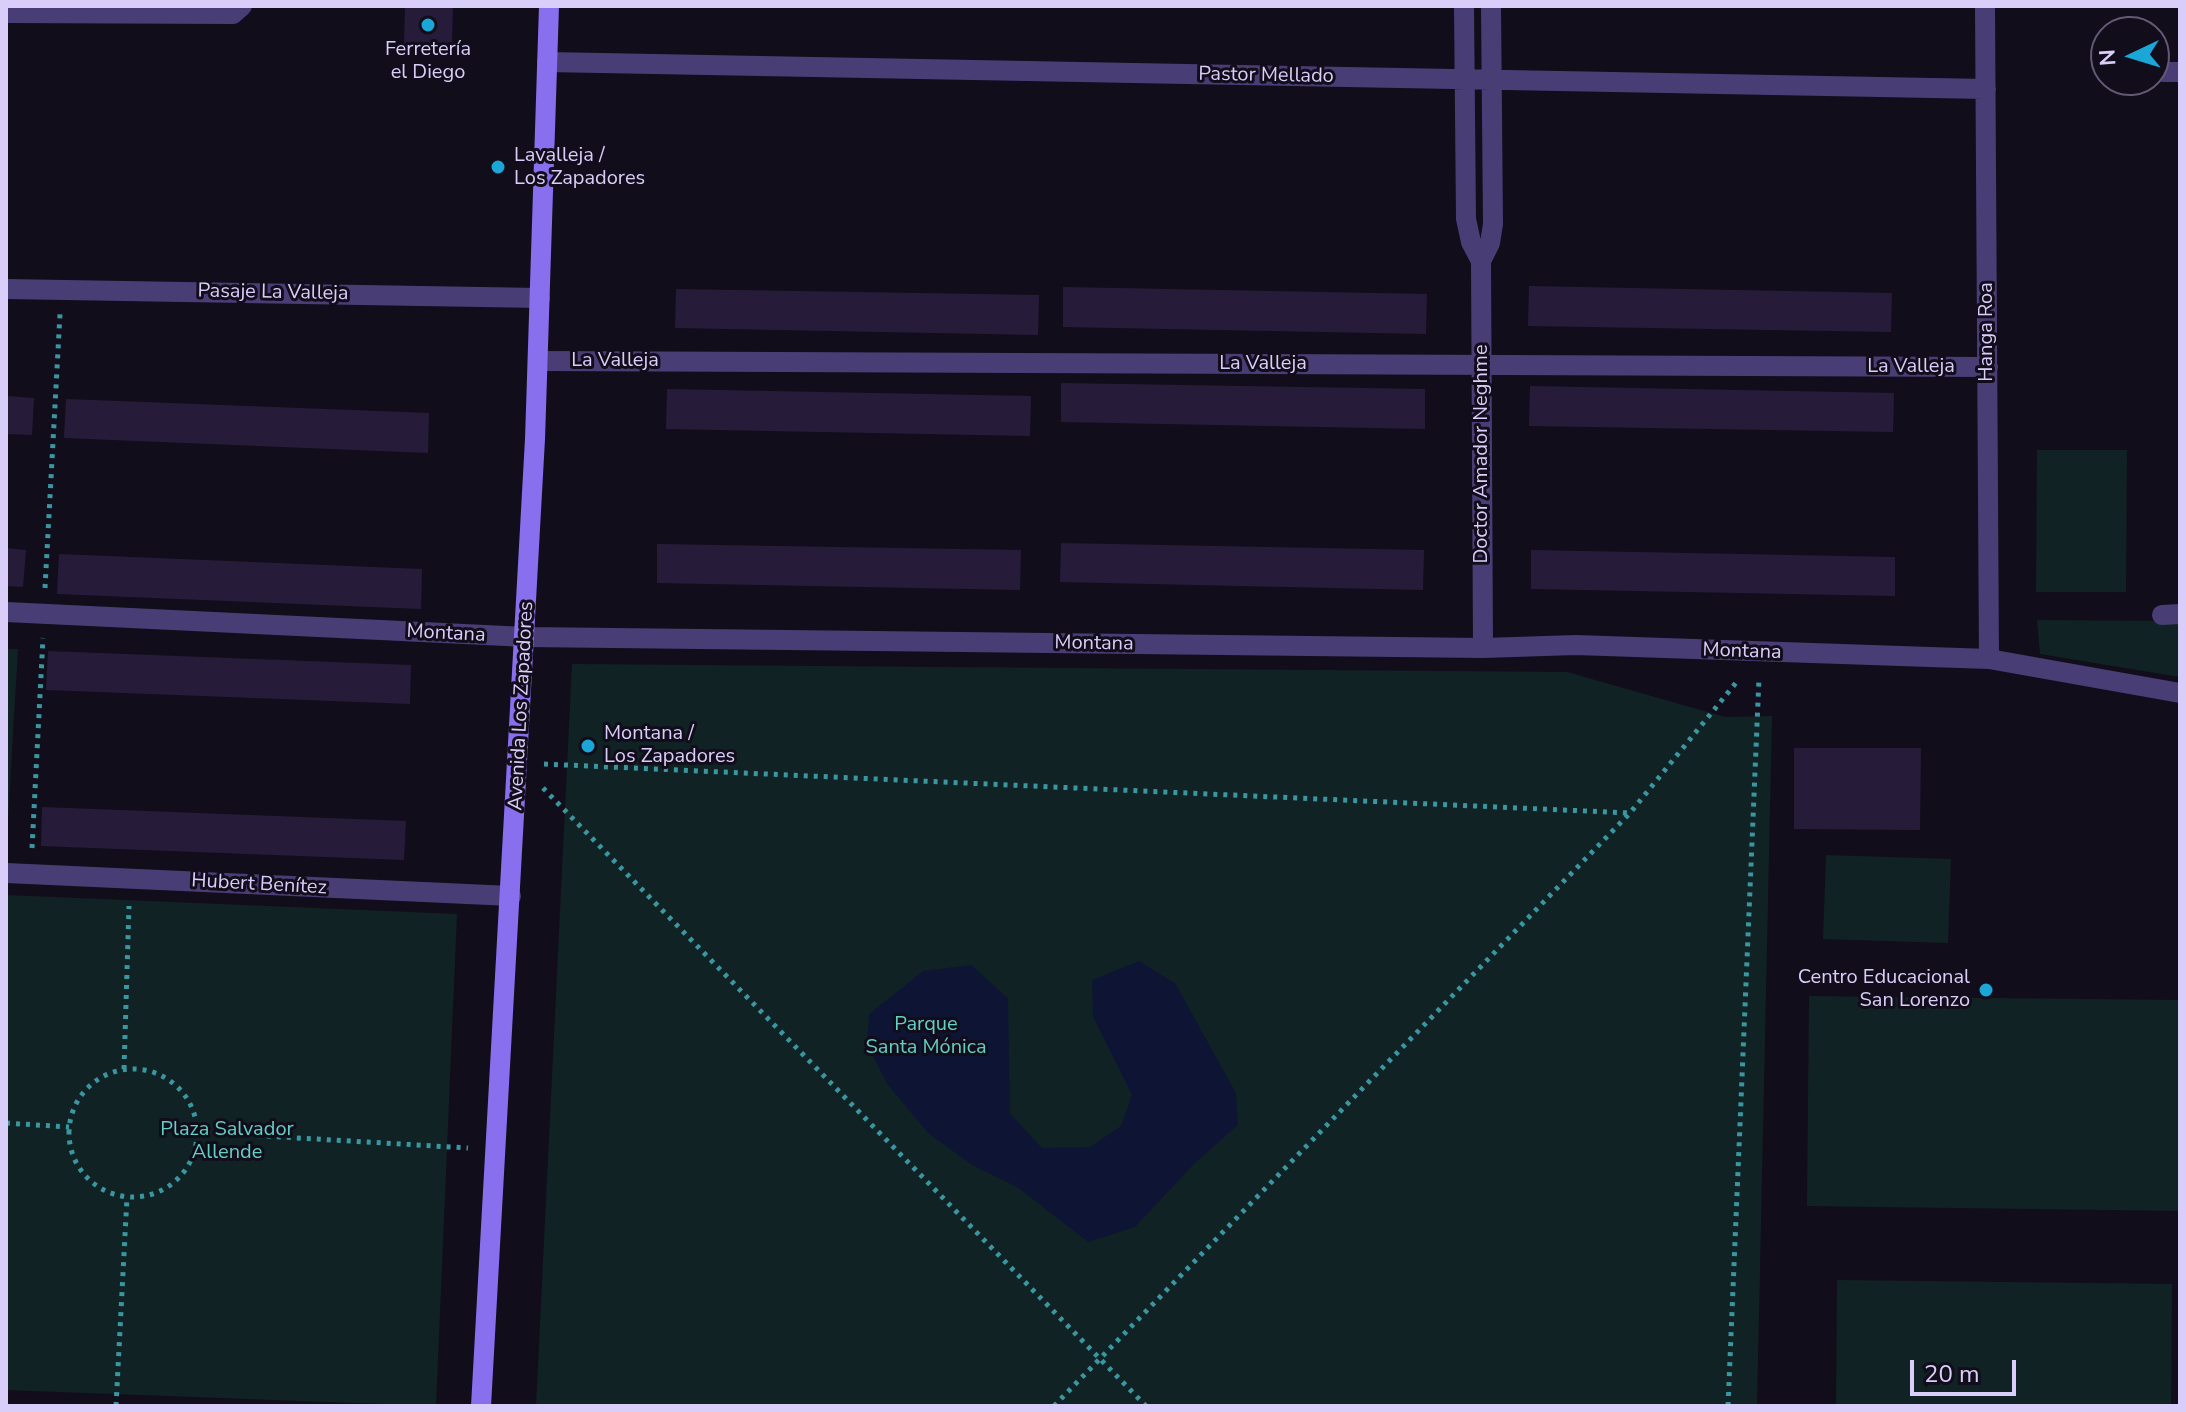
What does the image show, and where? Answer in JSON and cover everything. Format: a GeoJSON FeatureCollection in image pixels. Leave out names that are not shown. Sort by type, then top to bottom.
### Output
{"type":"FeatureCollection","features":[{"type":"Feature","properties":{"kind":"main road","name":"Avenida Los Zapadores"},"geometry":{"type":"LineString","coordinates":[[481,1406],[526,637],[549,6]]}},
{"type":"Feature","properties":{"kind":"street"},"geometry":{"type":"LineString","coordinates":[[6,13],[198,10],[233,14],[242,6]]}},
{"type":"Feature","properties":{"kind":"street","name":"Doctor Amador Neghme"},"geometry":{"type":"LineString","coordinates":[[1464,6],[1466,219],[1471,242],[1481,261]]}},
{"type":"Feature","properties":{"kind":"street","name":"Doctor Amador Neghme"},"geometry":{"type":"LineString","coordinates":[[1483,648],[1481,261],[1490,243],[1493,224],[1491,6]]}},
{"type":"Feature","properties":{"kind":"street","name":"Hanga Roa"},"geometry":{"type":"LineString","coordinates":[[1985,6],[1989,659]]}},
{"type":"Feature","properties":{"kind":"street","name":"Pastor Mellado"},"geometry":{"type":"LineString","coordinates":[[547,62],[1986,89]]}},
{"type":"Feature","properties":{"kind":"street","name":"Pasaje La Valleja"},"geometry":{"type":"LineString","coordinates":[[6,289],[540,298]]}},
{"type":"Feature","properties":{"kind":"street","name":"La Valleja"},"geometry":{"type":"LineString","coordinates":[[538,361],[1988,367]]}},
{"type":"Feature","properties":{"kind":"street","name":"Montana"},"geometry":{"type":"LineString","coordinates":[[6,612],[526,637],[1483,648],[1576,645],[1989,659],[2180,693]]}},
{"type":"Feature","properties":{"kind":"street","name":"Hubert Benítez"},"geometry":{"type":"LineString","coordinates":[[6,873],[511,896]]}},
{"type":"Feature","properties":{"kind":"path"},"geometry":{"type":"LineString","coordinates":[[30,874],[61,290]]}},
{"type":"Feature","properties":{"kind":"path"},"geometry":{"type":"LineString","coordinates":[[1054,1406],[1630,813],[1760,653]]}},
{"type":"Feature","properties":{"kind":"path"},"geometry":{"type":"LineString","coordinates":[[1728,1406],[1760,653]]}},
{"type":"Feature","properties":{"kind":"path"},"geometry":{"type":"LineString","coordinates":[[519,763],[1630,813]]}},
{"type":"Feature","properties":{"kind":"path"},"geometry":{"type":"LineString","coordinates":[[519,763],[1146,1406]]}},
{"type":"Feature","properties":{"kind":"path"},"geometry":{"type":"LineString","coordinates":[[124,1069],[129,879]]}},
{"type":"Feature","properties":{"kind":"path"},"geometry":{"type":"LineString","coordinates":[[124,1069],[146,1069],[166,1077],[182,1091],[193,1110],[197,1132],[194,1153],[184,1172],[168,1187],[148,1195],[127,1197],[107,1192],[90,1181],[78,1166],[70,1147],[69,1127],[74,1106],[87,1088],[103,1075],[124,1069]]}},
{"type":"Feature","properties":{"kind":"path"},"geometry":{"type":"LineString","coordinates":[[6,1123],[69,1127]]}},
{"type":"Feature","properties":{"kind":"path"},"geometry":{"type":"LineString","coordinates":[[197,1132],[497,1150]]}},
{"type":"Feature","properties":{"kind":"path"},"geometry":{"type":"LineString","coordinates":[[116,1406],[127,1197]]}},
{"type":"Feature","properties":{"kind":"green space"},"geometry":{"type":"Polygon","coordinates":[[[2037,450],[2127,450],[2126,592],[2036,592],[2037,450]]]}},
{"type":"Feature","properties":{"kind":"green space"},"geometry":{"type":"Polygon","coordinates":[[[2037,620],[2180,621],[2180,677],[2040,654],[2037,620]]]}},
{"type":"Feature","properties":{"kind":"green space"},"geometry":{"type":"Polygon","coordinates":[[[6,649],[18,649],[6,854],[6,649]]]}},
{"type":"Feature","properties":{"kind":"green space","name":"Parque Santa Mónica"},"geometry":{"type":"Polygon","coordinates":[[[572,664],[1567,672],[1725,717],[1772,716],[1757,1406],[536,1406],[572,664]]]}},
{"type":"Feature","properties":{"kind":"green space"},"geometry":{"type":"Polygon","coordinates":[[[1826,855],[1951,859],[1948,943],[1823,939],[1826,855]]]}},
{"type":"Feature","properties":{"kind":"green space","name":"Plaza Salvador Allende"},"geometry":{"type":"Polygon","coordinates":[[[6,895],[457,914],[436,1406],[6,1390],[6,895]]]}},
{"type":"Feature","properties":{"kind":"green space"},"geometry":{"type":"Polygon","coordinates":[[[1809,996],[2180,1000],[2180,1211],[1807,1206],[1809,996]]]}},
{"type":"Feature","properties":{"kind":"green space"},"geometry":{"type":"Polygon","coordinates":[[[1837,1280],[2172,1284],[2171,1406],[1836,1406],[1837,1280]]]}},
{"type":"Feature","properties":{"kind":"water"},"geometry":{"type":"Polygon","coordinates":[[[1139,961],[1175,983],[1236,1093],[1238,1125],[1195,1163],[1135,1227],[1088,1242],[1017,1187],[972,1165],[928,1133],[888,1085],[867,1045],[869,1014],[923,971],[971,965],[1008,998],[1010,1113],[1042,1148],[1090,1147],[1121,1126],[1132,1095],[1093,1017],[1092,980],[1139,961]]]}},
{"type":"Feature","properties":{"kind":"building","name":"Ferretería el Diego"},"geometry":{"type":"Polygon","coordinates":[[[405,6],[453,6],[452,44],[404,43],[405,6]]]}},
{"type":"Feature","properties":{"kind":"building"},"geometry":{"type":"Polygon","coordinates":[[[1529,286],[1892,293],[1891,332],[1528,326],[1529,286]]]}},
{"type":"Feature","properties":{"kind":"building"},"geometry":{"type":"Polygon","coordinates":[[[1063,287],[1427,294],[1426,334],[1063,327],[1063,287]]]}},
{"type":"Feature","properties":{"kind":"building"},"geometry":{"type":"Polygon","coordinates":[[[676,289],[1039,295],[1038,335],[675,328],[676,289]]]}},
{"type":"Feature","properties":{"kind":"building"},"geometry":{"type":"Polygon","coordinates":[[[1061,383],[1425,389],[1425,429],[1061,422],[1061,383]]]}},
{"type":"Feature","properties":{"kind":"building"},"geometry":{"type":"Polygon","coordinates":[[[1530,386],[1894,393],[1893,432],[1529,426],[1530,386]]]}},
{"type":"Feature","properties":{"kind":"building"},"geometry":{"type":"Polygon","coordinates":[[[667,389],[1031,396],[1030,436],[666,429],[667,389]]]}},
{"type":"Feature","properties":{"kind":"building"},"geometry":{"type":"Polygon","coordinates":[[[6,396],[34,398],[32,435],[6,434],[6,396]]]}},
{"type":"Feature","properties":{"kind":"building"},"geometry":{"type":"Polygon","coordinates":[[[66,399],[429,413],[428,453],[64,438],[66,399]]]}},
{"type":"Feature","properties":{"kind":"building"},"geometry":{"type":"Polygon","coordinates":[[[1061,543],[1424,550],[1423,590],[1060,582],[1061,543]]]}},
{"type":"Feature","properties":{"kind":"building"},"geometry":{"type":"Polygon","coordinates":[[[657,544],[1021,550],[1020,590],[657,583],[657,544]]]}},
{"type":"Feature","properties":{"kind":"building"},"geometry":{"type":"Polygon","coordinates":[[[6,548],[26,550],[23,587],[6,586],[6,548]]]}},
{"type":"Feature","properties":{"kind":"building"},"geometry":{"type":"Polygon","coordinates":[[[1531,550],[1895,557],[1895,596],[1531,589],[1531,550]]]}},
{"type":"Feature","properties":{"kind":"building"},"geometry":{"type":"Polygon","coordinates":[[[59,554],[422,569],[421,609],[57,594],[59,554]]]}},
{"type":"Feature","properties":{"kind":"building"},"geometry":{"type":"Polygon","coordinates":[[[48,651],[411,665],[410,704],[46,690],[48,651]]]}},
{"type":"Feature","properties":{"kind":"building"},"geometry":{"type":"Polygon","coordinates":[[[1794,748],[1921,748],[1920,830],[1794,829],[1794,748]]]}},
{"type":"Feature","properties":{"kind":"building"},"geometry":{"type":"Polygon","coordinates":[[[42,807],[406,821],[404,860],[41,846],[42,807]]]}},
{"type":"Feature","properties":{"kind":"place","name":"Ferretería el Diego"},"geometry":{"type":"Point","coordinates":[428,25]}},
{"type":"Feature","properties":{"kind":"place","name":"Lavalleja / Los Zapadores"},"geometry":{"type":"Point","coordinates":[498,167]}},
{"type":"Feature","properties":{"kind":"place","name":"Montana / Los Zapadores"},"geometry":{"type":"Point","coordinates":[588,746]}},
{"type":"Feature","properties":{"kind":"place","name":"Centro Educacional San Lorenzo"},"geometry":{"type":"Point","coordinates":[1986,990]}}]}
